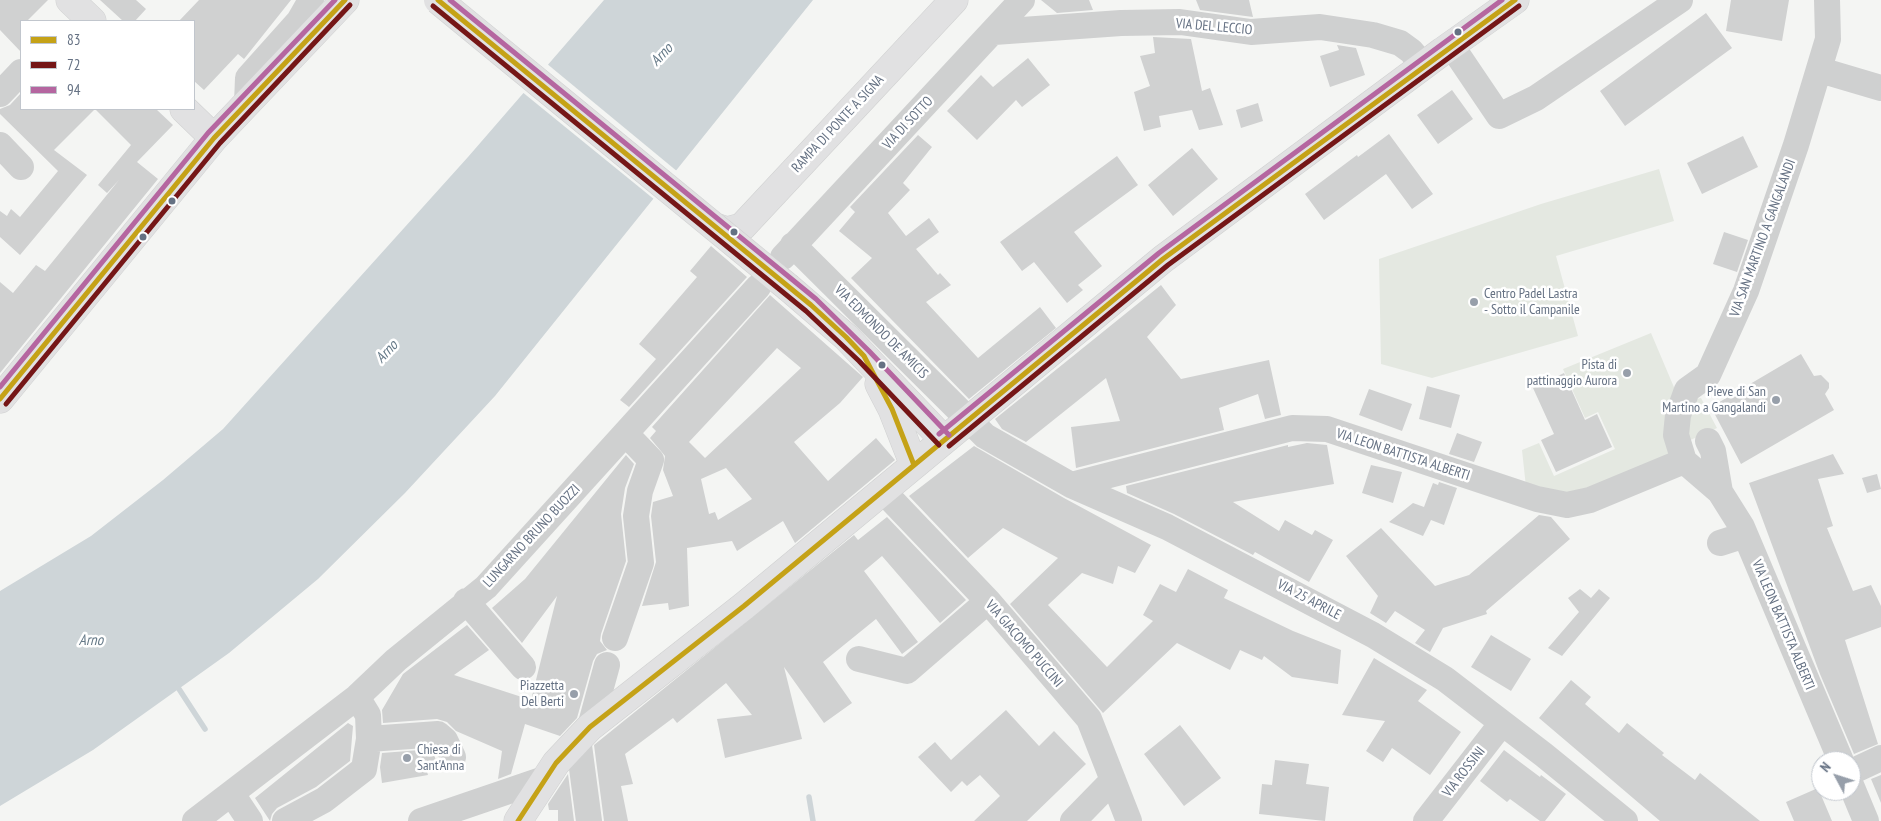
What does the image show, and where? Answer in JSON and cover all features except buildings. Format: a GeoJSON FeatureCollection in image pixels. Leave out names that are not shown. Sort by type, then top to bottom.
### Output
{"type":"FeatureCollection","features":[{"type":"Feature","properties":{"kind":"main road"},"geometry":{"type":"LineString","coordinates":[[0,399],[214,138],[345,0]]}},
{"type":"Feature","properties":{"kind":"main road"},"geometry":{"type":"LineString","coordinates":[[438,0],[811,305],[864,356],[944,440]]}},
{"type":"Feature","properties":{"kind":"main road","name":"RAMPA DI PONTE A SIGNA"},"geometry":{"type":"LineString","coordinates":[[715,227],[728,231],[742,227],[954,0]]}},
{"type":"Feature","properties":{"kind":"main road"},"geometry":{"type":"LineString","coordinates":[[526,816],[544,780],[584,732],[744,606],[1163,259],[1451,45],[1515,0]]}},
{"type":"Feature","properties":{"kind":"main road"},"geometry":{"type":"LineString","coordinates":[[185,110],[214,138]]}},
{"type":"Feature","properties":{"kind":"main road"},"geometry":{"type":"LineString","coordinates":[[864,356],[892,409],[914,465]]}},
{"type":"Feature","properties":{"kind":"street"},"geometry":{"type":"LineString","coordinates":[[247,102],[248,78],[299,21],[311,0]]}},
{"type":"Feature","properties":{"kind":"street","name":"VIA DI SOTTO"},"geometry":{"type":"LineString","coordinates":[[788,251],[1022,0]]}},
{"type":"Feature","properties":{"kind":"street"},"geometry":{"type":"LineString","coordinates":[[1451,45],[1499,116],[1536,98],[1680,0]]}},
{"type":"Feature","properties":{"kind":"street","name":"VIA SAN MARTINO A GANGALANDI"},"geometry":{"type":"LineString","coordinates":[[1684,461],[1676,435],[1678,415],[1687,390],[1708,375],[1746,291],[1820,70],[1828,39],[1828,0]]}},
{"type":"Feature","properties":{"kind":"street","name":"VIA DEL LECCIO"},"geometry":{"type":"LineString","coordinates":[[994,32],[1121,23],[1180,22],[1251,32],[1320,27],[1374,35],[1400,43],[1411,51],[1424,66]]}},
{"type":"Feature","properties":{"kind":"street"},"geometry":{"type":"LineString","coordinates":[[1820,70],[1881,88]]}},
{"type":"Feature","properties":{"kind":"street"},"geometry":{"type":"LineString","coordinates":[[0,94],[20,73]]}},
{"type":"Feature","properties":{"kind":"street"},"geometry":{"type":"LineString","coordinates":[[0,145],[21,167]]}},
{"type":"Feature","properties":{"kind":"street","name":"VIA EDMONDO DE AMICIS"},"geometry":{"type":"LineString","coordinates":[[788,251],[969,419]]}},
{"type":"Feature","properties":{"kind":"street","name":"LUNGARNO BRUNO BUOZZI"},"geometry":{"type":"LineString","coordinates":[[195,821],[357,697],[396,660],[466,601],[486,587],[758,287]]}},
{"type":"Feature","properties":{"kind":"street","name":"VIA 25 APRILE"},"geometry":{"type":"LineString","coordinates":[[969,419],[986,436],[1071,485],[1167,527],[1365,630],[1445,680],[1625,821]]}},
{"type":"Feature","properties":{"kind":"street","name":"VIA LEON BATTISTA ALBERTI"},"geometry":{"type":"LineString","coordinates":[[1071,485],[1292,428],[1327,429],[1537,499],[1567,505],[1590,500],[1684,461],[1720,492],[1745,535],[1837,751]]}},
{"type":"Feature","properties":{"kind":"street"},"geometry":{"type":"LineString","coordinates":[[615,638],[641,563],[636,516],[640,491],[651,460],[626,434]]}},
{"type":"Feature","properties":{"kind":"street","name":"VIA LEON BATTISTA ALBERTI"},"geometry":{"type":"LineString","coordinates":[[1708,441],[1713,451],[1720,492]]}},
{"type":"Feature","properties":{"kind":"street","name":"VIA GIACOMO PUCCINI"},"geometry":{"type":"LineString","coordinates":[[882,490],[988,602],[1089,720],[1129,821]]}},
{"type":"Feature","properties":{"kind":"street"},"geometry":{"type":"LineString","coordinates":[[1720,543],[1745,535]]}},
{"type":"Feature","properties":{"kind":"street"},"geometry":{"type":"LineString","coordinates":[[466,601],[523,667]]}},
{"type":"Feature","properties":{"kind":"street"},"geometry":{"type":"LineString","coordinates":[[859,659],[907,671],[988,602]]}},
{"type":"Feature","properties":{"kind":"street"},"geometry":{"type":"LineString","coordinates":[[589,821],[584,732],[607,665]]}},
{"type":"Feature","properties":{"kind":"street"},"geometry":{"type":"LineString","coordinates":[[285,821],[324,800],[364,769],[369,739],[368,716],[357,697]]}},
{"type":"Feature","properties":{"kind":"street","name":"VIA ROSSINI"},"geometry":{"type":"LineString","coordinates":[[1426,821],[1502,723]]}},
{"type":"Feature","properties":{"kind":"street"},"geometry":{"type":"LineString","coordinates":[[369,739],[438,734],[445,740],[453,757]]}},
{"type":"Feature","properties":{"kind":"street"},"geometry":{"type":"LineString","coordinates":[[1861,767],[1881,758]]}},
{"type":"Feature","properties":{"kind":"street"},"geometry":{"type":"LineString","coordinates":[[421,821],[544,780]]}},
{"type":"Feature","properties":{"kind":"street"},"geometry":{"type":"LineString","coordinates":[[1073,821],[1113,780]]}},
{"type":"Feature","properties":{"kind":"street"},"geometry":{"type":"LineString","coordinates":[[232,794],[250,821]]}},
{"type":"Feature","properties":{"kind":"street"},"geometry":{"type":"LineString","coordinates":[[1858,801],[1866,821]]}},
{"type":"Feature","properties":{"kind":"shaded area","name":"Centro Padel Lastra - Sotto il Campanile"},"geometry":{"type":"Polygon","coordinates":[[[1659,169],[1674,221],[1556,256],[1578,336],[1432,378],[1381,364],[1379,259],[1541,204],[1659,169]]]}},
{"type":"Feature","properties":{"kind":"shaded area"},"geometry":{"type":"Polygon","coordinates":[[[1651,333],[1676,392],[1671,457],[1581,495],[1526,487],[1522,450],[1539,443],[1554,476],[1615,449],[1598,412],[1585,418],[1563,369],[1651,333]]]}},
{"type":"Feature","properties":{"kind":"shaded area"},"geometry":{"type":"Polygon","coordinates":[[[1701,398],[1717,428],[1686,442],[1686,410],[1696,399],[1701,398]]]}},
{"type":"Feature","properties":{"kind":"water","name":"Arno"},"geometry":{"type":"Polygon","coordinates":[[[604,0],[813,0],[495,396],[405,493],[318,579],[229,653],[93,750],[0,806],[0,591],[91,536],[163,480],[223,429],[468,157],[604,0]]]}},
{"type":"Feature","properties":{"kind":"pier"},"geometry":{"type":"Polygon","coordinates":[[[546,63],[678,172],[655,200],[521,91],[546,63]]]}},
{"type":"Feature","properties":{"kind":"waterway"},"geometry":{"type":"LineString","coordinates":[[179,689],[205,729]]}},
{"type":"Feature","properties":{"kind":"waterway"},"geometry":{"type":"LineString","coordinates":[[809,797],[813,821]]}},
{"type":"Feature","properties":{"kind":"transit line","name":"94"},"geometry":{"type":"LineString","coordinates":[[0,387],[208,133],[335,0]]}},
{"type":"Feature","properties":{"kind":"transit line","name":"83"},"geometry":{"type":"LineString","coordinates":[[0,399],[214,138],[345,0]]}},
{"type":"Feature","properties":{"kind":"transit line","name":"83"},"geometry":{"type":"LineString","coordinates":[[438,0],[811,305],[846,337],[864,356],[892,409],[914,465]]}},
{"type":"Feature","properties":{"kind":"transit line","name":"94"},"geometry":{"type":"LineString","coordinates":[[450,0],[816,299],[869,351],[949,435]]}},
{"type":"Feature","properties":{"kind":"transit line","name":"94"},"geometry":{"type":"LineString","coordinates":[[939,434],[1159,253],[1502,0]]}},
{"type":"Feature","properties":{"kind":"transit line","name":"83"},"geometry":{"type":"LineString","coordinates":[[518,821],[556,763],[590,727],[744,606],[1163,259],[1515,0]]}},
{"type":"Feature","properties":{"kind":"transit line","name":"72"},"geometry":{"type":"LineString","coordinates":[[6,404],[220,143],[350,5]]}},
{"type":"Feature","properties":{"kind":"transit line","name":"72"},"geometry":{"type":"LineString","coordinates":[[433,6],[806,311],[859,361],[939,445]]}},
{"type":"Feature","properties":{"kind":"transit line","name":"72"},"geometry":{"type":"LineString","coordinates":[[949,446],[1168,265],[1519,6]]}},
{"type":"Feature","properties":{"kind":"place","name":"Centro Padel Lastra - Sotto il Campanile"},"geometry":{"type":"Point","coordinates":[1474,302]}},
{"type":"Feature","properties":{"kind":"place","name":"Pista di pattinaggio Aurora"},"geometry":{"type":"Point","coordinates":[1627,373]}},
{"type":"Feature","properties":{"kind":"place","name":"Pieve di San Martino a Gangalandi"},"geometry":{"type":"Point","coordinates":[1776,400]}},
{"type":"Feature","properties":{"kind":"place","name":"Piazzetta Del Berti"},"geometry":{"type":"Point","coordinates":[574,694]}},
{"type":"Feature","properties":{"kind":"place","name":"Chiesa di Sant'Anna"},"geometry":{"type":"Point","coordinates":[407,758]}}]}
